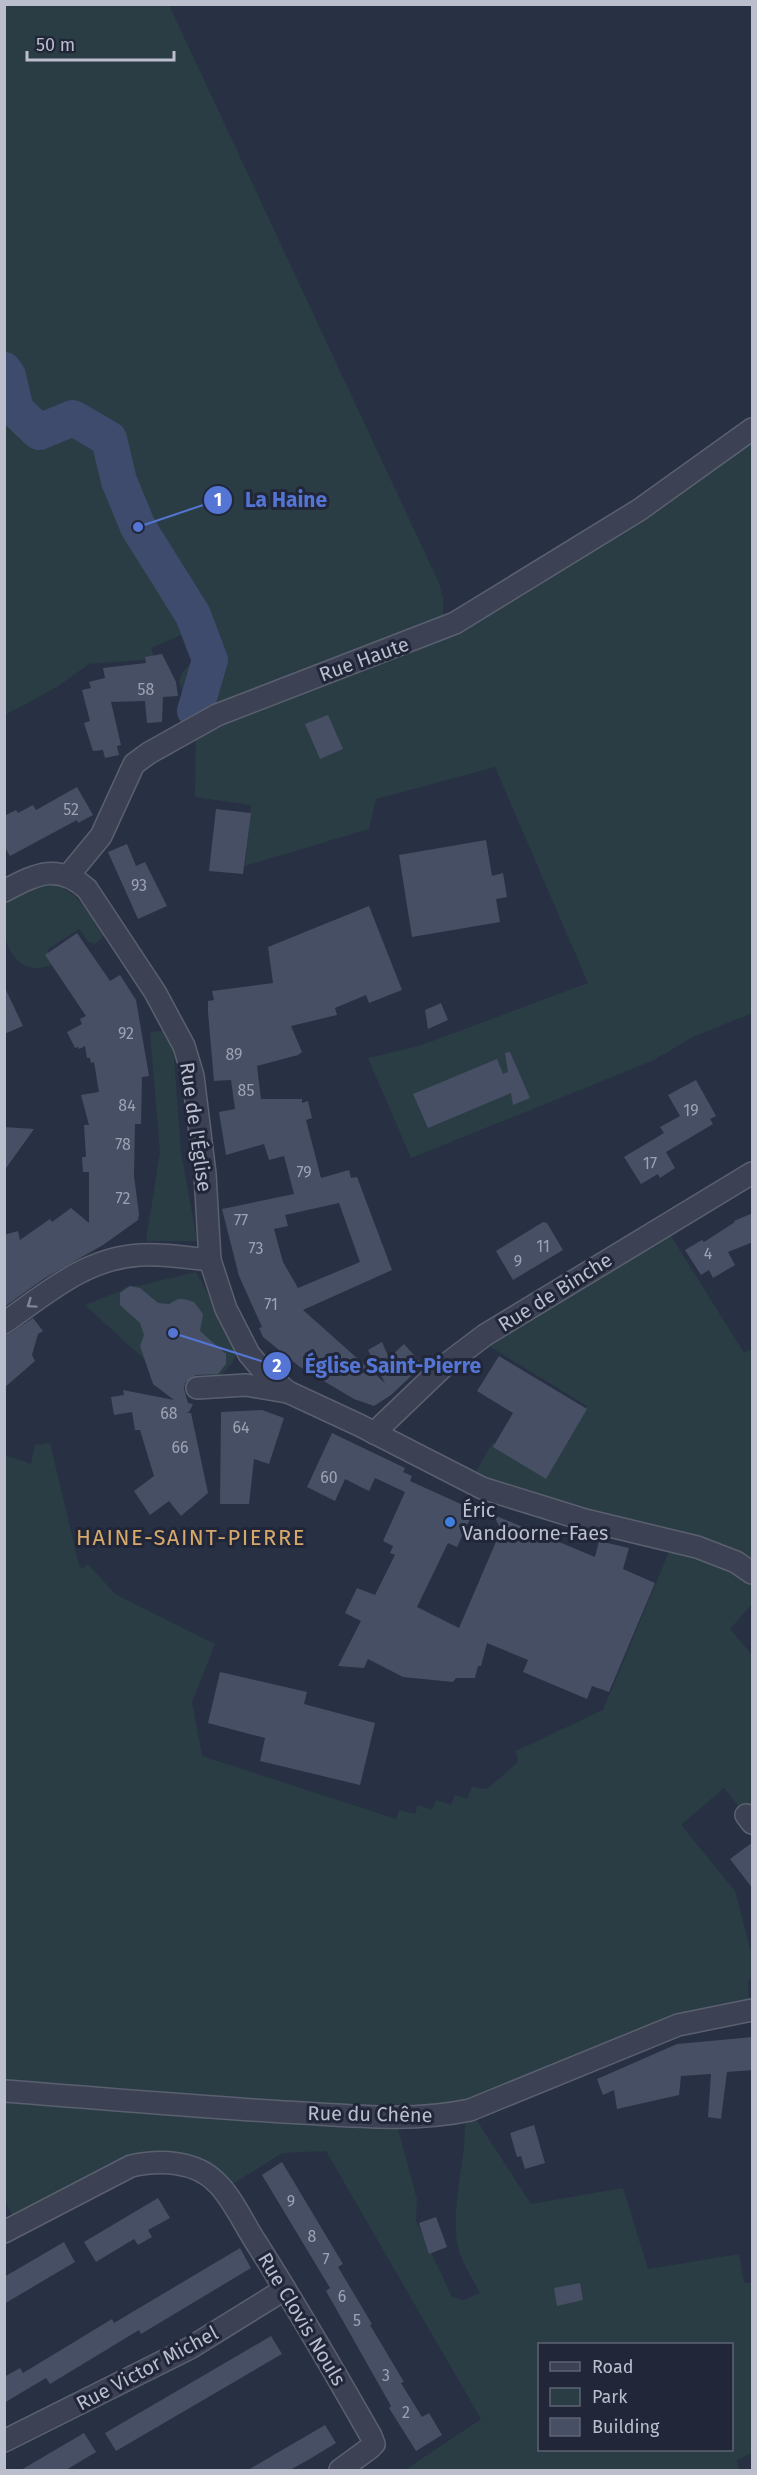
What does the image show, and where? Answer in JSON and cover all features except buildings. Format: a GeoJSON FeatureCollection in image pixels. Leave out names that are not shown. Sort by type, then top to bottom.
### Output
{"type":"FeatureCollection","features":[{"type":"Feature","properties":{"kind":"street","name":"Rue Haute"},"geometry":{"type":"LineString","coordinates":[[68,876],[101,836],[134,764],[149,753],[216,716],[455,623],[639,510],[753,429]]}},
{"type":"Feature","properties":{"kind":"street"},"geometry":{"type":"LineString","coordinates":[[4,891],[39,874],[52,872],[68,876]]}},
{"type":"Feature","properties":{"kind":"street","name":"Rue de l'Église"},"geometry":{"type":"LineString","coordinates":[[68,876],[87,889],[154,992],[184,1046],[193,1076],[205,1174],[210,1260],[226,1309],[249,1354],[266,1374],[288,1392],[500,1495],[585,1520],[697,1547],[736,1562],[753,1572]]}},
{"type":"Feature","properties":{"kind":"street","name":"Rue de Binche"},"geometry":{"type":"LineString","coordinates":[[374,1432],[435,1374],[485,1335],[753,1173]]}},
{"type":"Feature","properties":{"kind":"street"},"geometry":{"type":"LineString","coordinates":[[4,1323],[93,1264],[142,1254],[210,1260]]}},
{"type":"Feature","properties":{"kind":"street","name":"Rue de l'Église"},"geometry":{"type":"LineString","coordinates":[[197,1389],[246,1385],[288,1392]]}},
{"type":"Feature","properties":{"kind":"street","name":"Rue du Chêne"},"geometry":{"type":"LineString","coordinates":[[4,2091],[327,2114],[395,2117],[446,2115],[470,2110],[678,2025],[753,2010]]}},
{"type":"Feature","properties":{"kind":"street","name":"Rue Clovis Nouls"},"geometry":{"type":"LineString","coordinates":[[4,2232],[131,2166],[154,2161],[177,2163],[217,2182],[285,2289],[372,2436],[374,2444],[340,2470]]}},
{"type":"Feature","properties":{"kind":"street","name":"Rue Victor Michel"},"geometry":{"type":"LineString","coordinates":[[4,2441],[190,2348],[285,2289]]}},
{"type":"Feature","properties":{"kind":"green space"},"geometry":{"type":"Polygon","coordinates":[[[4,5],[169,5],[439,583],[443,598],[443,629],[752,429],[752,1013],[693,1037],[654,1060],[411,1158],[368,1058],[419,1046],[588,983],[495,767],[376,799],[369,829],[245,866],[251,805],[195,797],[196,726],[179,682],[182,673],[194,659],[181,635],[151,648],[155,659],[89,664],[57,687],[5,715],[4,5]]]}},
{"type":"Feature","properties":{"kind":"green space"},"geometry":{"type":"Polygon","coordinates":[[[46,881],[67,890],[81,902],[104,936],[95,944],[88,941],[79,929],[47,950],[55,963],[46,967],[30,967],[18,960],[8,947],[4,934],[4,900],[46,881]]]}},
{"type":"Feature","properties":{"kind":"green space"},"geometry":{"type":"Polygon","coordinates":[[[172,1030],[181,1152],[197,1241],[146,1241],[160,1152],[150,1032],[172,1030]]]}},
{"type":"Feature","properties":{"kind":"green space"},"geometry":{"type":"Polygon","coordinates":[[[664,1225],[744,1353],[752,1349],[752,1604],[730,1629],[752,1655],[752,1806],[746,1815],[724,1788],[681,1825],[735,1891],[752,1956],[752,1979],[748,1980],[749,2011],[470,2110],[531,2204],[623,2188],[648,2269],[739,2254],[744,2283],[752,2282],[752,2453],[737,2460],[739,2470],[410,2470],[408,2468],[481,2419],[326,2151],[282,2153],[223,2190],[164,2162],[18,2225],[5,2201],[5,1455],[31,1464],[35,1445],[50,1443],[79,1565],[82,1569],[88,1564],[115,1594],[215,1644],[192,1702],[202,1756],[396,1819],[399,1810],[415,1814],[418,1805],[432,1810],[436,1800],[451,1805],[455,1795],[467,1799],[472,1787],[487,1789],[518,1762],[516,1751],[603,1710],[673,1542],[470,1482],[493,1442],[546,1473],[587,1406],[492,1348],[485,1335],[664,1225]],[[445,2115],[395,2118],[417,2199],[416,2221],[452,2297],[463,2300],[480,2293],[462,2259],[456,2231],[465,2122],[445,2115]]]}},
{"type":"Feature","properties":{"kind":"green space"},"geometry":{"type":"Polygon","coordinates":[[[196,1272],[238,1351],[232,1363],[214,1383],[195,1383],[154,1368],[85,1305],[126,1287],[196,1272]]]}},
{"type":"Feature","properties":{"kind":"waterway"},"geometry":{"type":"LineString","coordinates":[[4,370],[8,376],[16,410],[39,432],[73,418],[109,439],[119,481],[138,527],[193,615],[210,660],[195,711]]}},
{"type":"Feature","properties":{"kind":"place","name":"La Haine"},"geometry":{"type":"Point","coordinates":[138,527]}},
{"type":"Feature","properties":{"kind":"place","name":"Église Saint-Pierre"},"geometry":{"type":"Point","coordinates":[173,1333]}},
{"type":"Feature","properties":{"kind":"place","name":"Éric Vandoorne-Faes"},"geometry":{"type":"Point","coordinates":[450,1522]}},
{"type":"Feature","properties":{"kind":"district","name":"HAINE-SAINT-PIERRE"},"geometry":{"type":"Point","coordinates":[191,1537]}}]}
